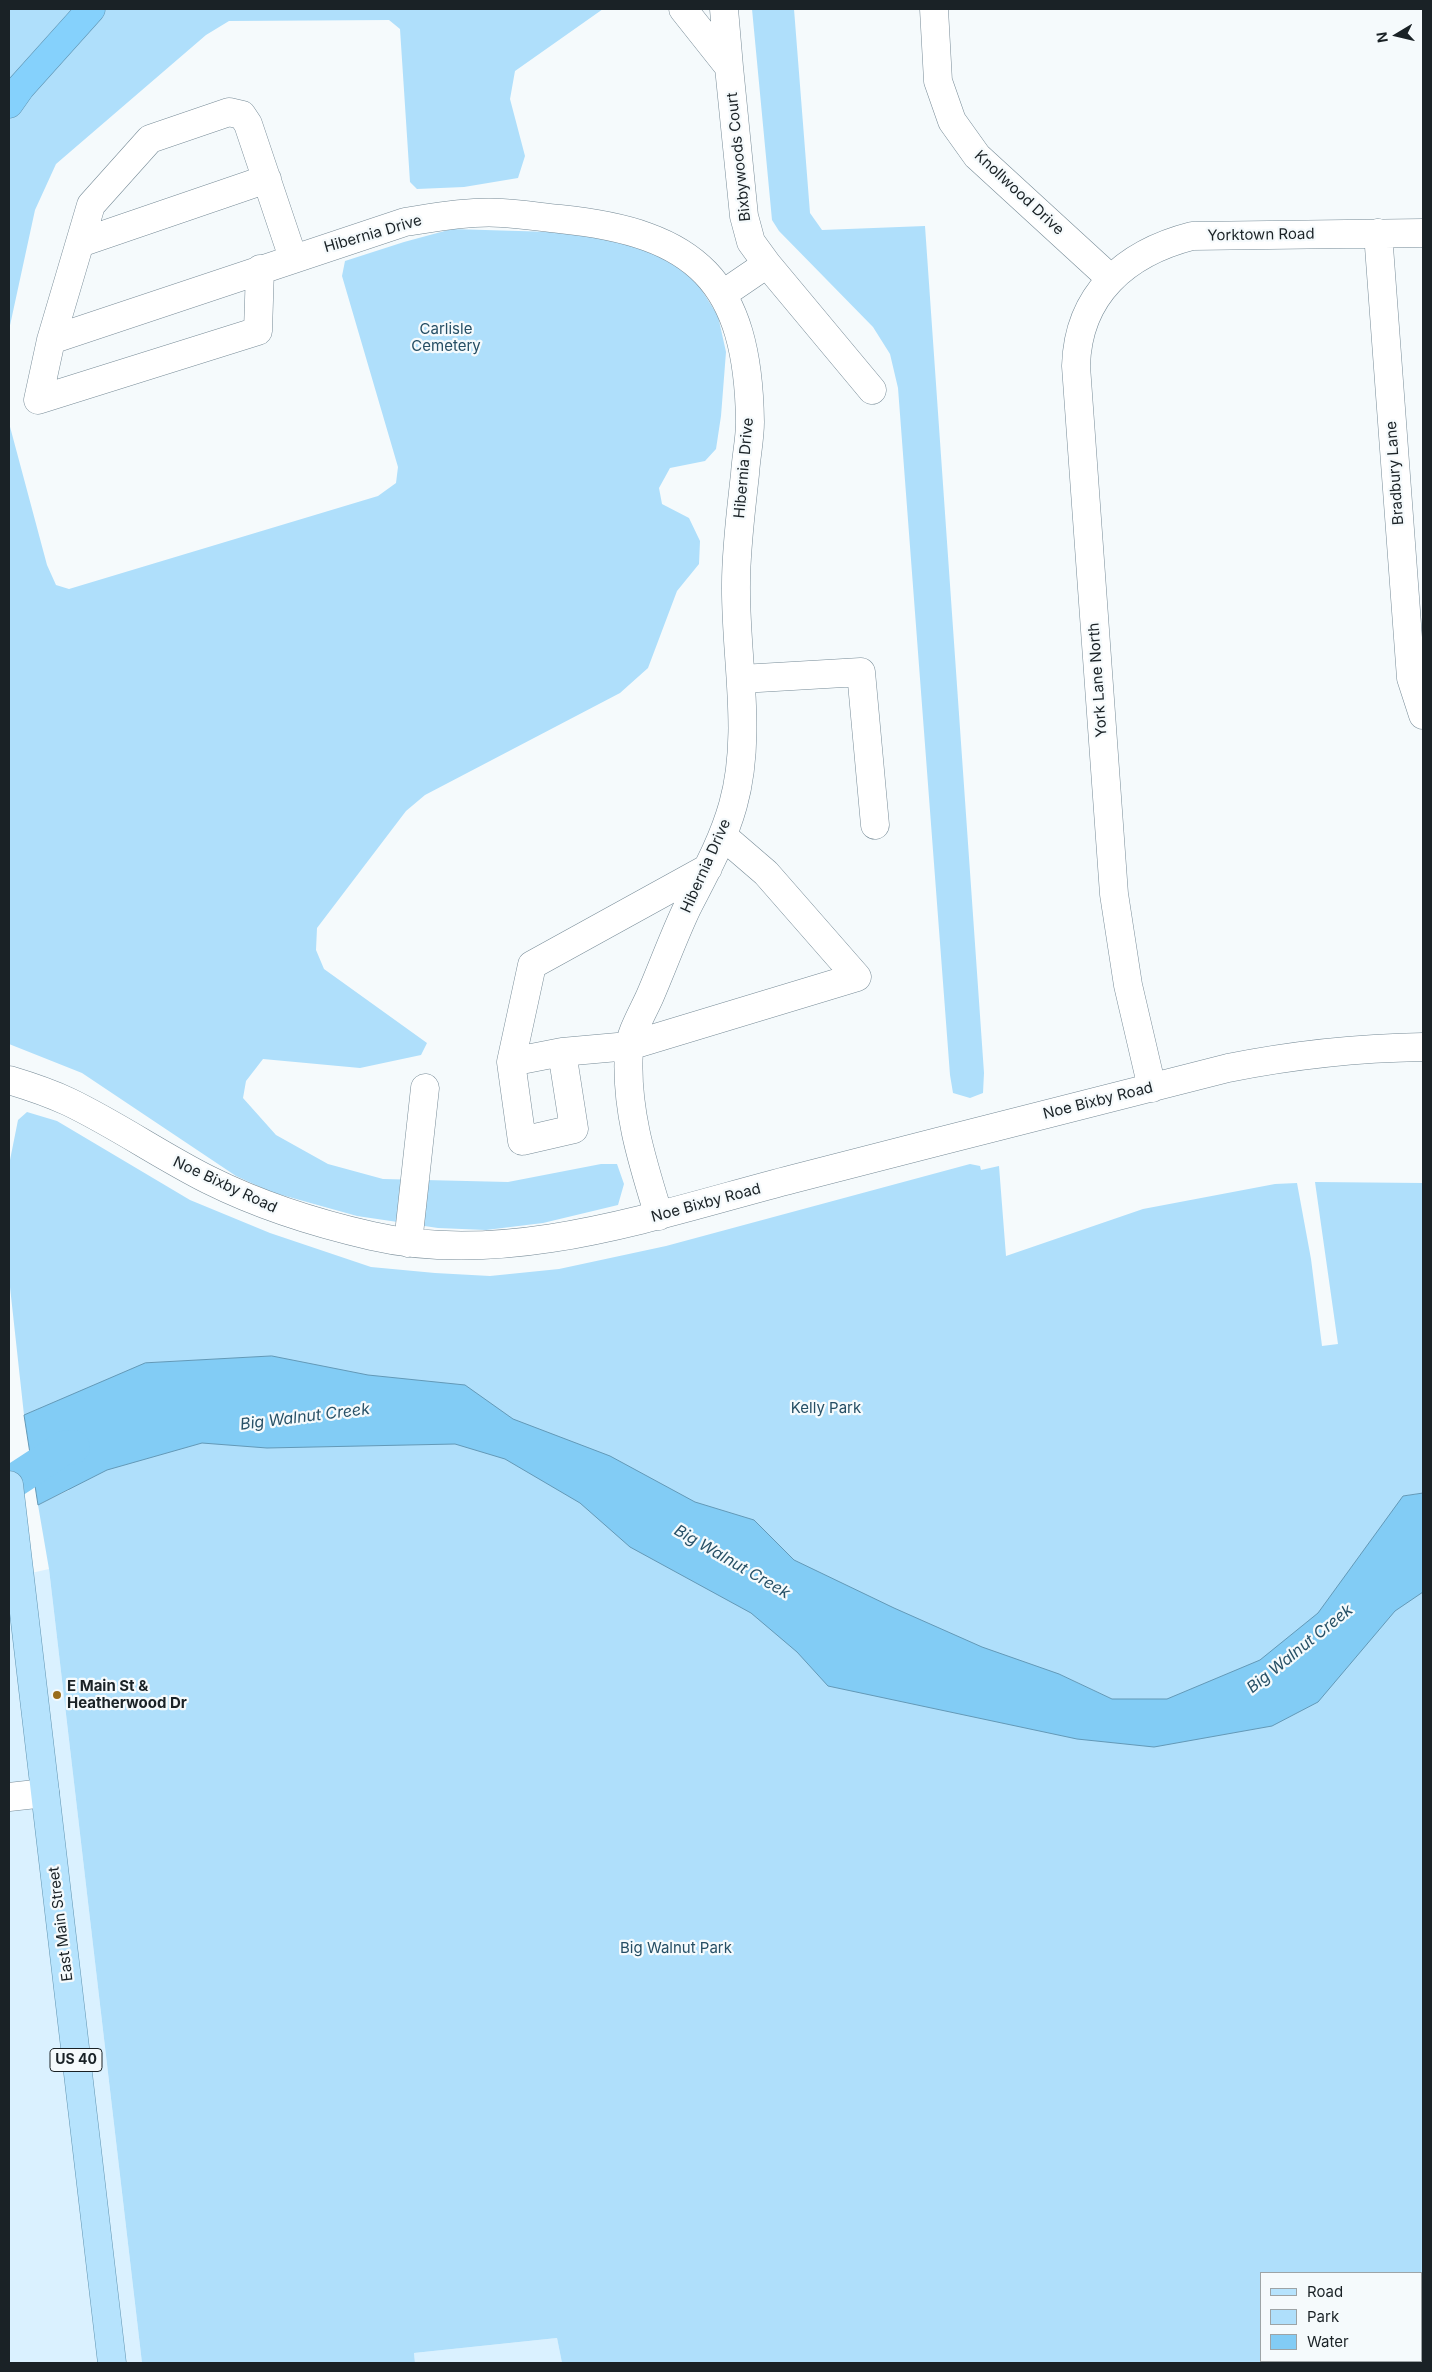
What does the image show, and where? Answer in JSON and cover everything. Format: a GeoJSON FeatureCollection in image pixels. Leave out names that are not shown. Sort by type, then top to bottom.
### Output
{"type":"FeatureCollection","features":[{"type":"Feature","properties":{"kind":"highway"},"geometry":{"type":"LineString","coordinates":[[9,104],[20,87],[91,9]]}},
{"type":"Feature","properties":{"kind":"main road","name":"East Main Street"},"geometry":{"type":"LineString","coordinates":[[9,1485],[112,2363]]}},
{"type":"Feature","properties":{"kind":"street"},"geometry":{"type":"LineString","coordinates":[[683,9],[729,67]]}},
{"type":"Feature","properties":{"kind":"street","name":"Bixbywoods Court"},"geometry":{"type":"LineString","coordinates":[[724,9],[744,216],[751,242],[766,264],[872,390]]}},
{"type":"Feature","properties":{"kind":"street","name":"Knollwood Drive"},"geometry":{"type":"LineString","coordinates":[[934,9],[938,81],[952,121],[977,156],[1110,278]]}},
{"type":"Feature","properties":{"kind":"street"},"geometry":{"type":"LineString","coordinates":[[260,269],[258,331],[38,400],[51,340],[91,205],[150,139],[229,112],[242,116],[248,124],[293,258]]}},
{"type":"Feature","properties":{"kind":"street"},"geometry":{"type":"LineString","coordinates":[[80,244],[266,179]]}},
{"type":"Feature","properties":{"kind":"street","name":"Hibernia Drive"},"geometry":{"type":"LineString","coordinates":[[51,340],[405,222],[450,215],[499,213],[598,223],[634,230],[668,244],[686,255],[708,275],[723,294],[739,335],[745,364],[750,418],[736,586],[741,679],[740,768],[733,803],[723,836],[687,908],[629,1046],[632,1121],[659,1216]]}},
{"type":"Feature","properties":{"kind":"street","name":"Bradbury Lane"},"geometry":{"type":"LineString","coordinates":[[1378,233],[1410,678],[1422,713]]}},
{"type":"Feature","properties":{"kind":"street","name":"Yorktown Road"},"geometry":{"type":"LineString","coordinates":[[1110,278],[1153,249],[1192,236],[1423,233]]}},
{"type":"Feature","properties":{"kind":"street"},"geometry":{"type":"LineString","coordinates":[[723,294],[766,264]]}},
{"type":"Feature","properties":{"kind":"street","name":"York Lane North"},"geometry":{"type":"LineString","coordinates":[[1110,278],[1084,318],[1076,348],[1076,366],[1114,894],[1128,985],[1152,1088]]}},
{"type":"Feature","properties":{"kind":"street"},"geometry":{"type":"LineString","coordinates":[[741,679],[861,672],[875,825]]}},
{"type":"Feature","properties":{"kind":"street"},"geometry":{"type":"LineString","coordinates":[[511,1062],[562,1052],[629,1046],[857,976],[766,873],[723,836]]}},
{"type":"Feature","properties":{"kind":"street"},"geometry":{"type":"LineString","coordinates":[[562,1052],[574,1129],[522,1141],[511,1062],[532,965],[708,868]]}},
{"type":"Feature","properties":{"kind":"street","name":"Noe Bixby Road"},"geometry":{"type":"LineString","coordinates":[[9,1080],[65,1100],[106,1121],[167,1158],[257,1202],[343,1229],[408,1243],[449,1245],[523,1241],[590,1232],[659,1216],[1228,1068],[1279,1057],[1337,1051],[1423,1047]]}},
{"type":"Feature","properties":{"kind":"street"},"geometry":{"type":"LineString","coordinates":[[408,1243],[425,1088]]}},
{"type":"Feature","properties":{"kind":"street"},"geometry":{"type":"LineString","coordinates":[[9,1797],[45,1793]]}},
{"type":"Feature","properties":{"kind":"shaded area"},"geometry":{"type":"Polygon","coordinates":[[[49,1569],[142,2363],[9,2363],[9,1578],[49,1569]]]}},
{"type":"Feature","properties":{"kind":"shaded area"},"geometry":{"type":"Polygon","coordinates":[[[557,2338],[562,2363],[415,2363],[414,2353],[557,2338]]]}},
{"type":"Feature","properties":{"kind":"green space"},"geometry":{"type":"Polygon","coordinates":[[[9,9],[75,9],[9,84],[9,9]]]}},
{"type":"Feature","properties":{"kind":"green space"},"geometry":{"type":"Polygon","coordinates":[[[104,9],[603,9],[515,71],[510,99],[525,156],[518,178],[464,187],[417,189],[410,182],[400,29],[389,20],[229,21],[206,35],[56,164],[35,210],[9,330],[9,120],[104,9]]]}},
{"type":"Feature","properties":{"kind":"green space"},"geometry":{"type":"Polygon","coordinates":[[[752,9],[794,9],[810,213],[822,230],[925,226],[984,1073],[983,1093],[970,1098],[953,1093],[950,1075],[898,388],[890,354],[873,327],[779,231],[772,220],[752,9]]]}},
{"type":"Feature","properties":{"kind":"green space","name":"Carlisle Cemetery"},"geometry":{"type":"Polygon","coordinates":[[[452,229],[585,233],[663,250],[691,273],[718,316],[726,352],[721,416],[716,449],[705,461],[670,468],[659,488],[662,504],[689,518],[700,541],[699,564],[677,591],[648,668],[620,693],[425,795],[406,811],[317,928],[316,950],[324,969],[427,1043],[421,1055],[360,1068],[263,1059],[246,1081],[243,1098],[276,1135],[328,1164],[383,1179],[508,1182],[601,1164],[617,1164],[624,1184],[618,1205],[543,1223],[486,1230],[438,1228],[357,1216],[271,1192],[236,1176],[82,1073],[9,1044],[9,423],[47,565],[56,585],[69,589],[378,496],[396,483],[398,467],[342,276],[345,261],[452,229]]]}},
{"type":"Feature","properties":{"kind":"green space","name":"Big Walnut Park"},"geometry":{"type":"Polygon","coordinates":[[[27,1112],[57,1121],[190,1200],[270,1233],[371,1267],[490,1276],[559,1269],[666,1246],[970,1164],[980,1166],[981,1170],[999,1166],[1006,1256],[1143,1209],[1275,1184],[1297,1183],[1311,1259],[1322,1346],[1338,1344],[1315,1182],[1423,1183],[1423,1493],[1402,1496],[1423,1549],[1423,2288],[1422,2272],[1260,2272],[1260,2362],[1313,2362],[1311,2363],[562,2363],[557,2338],[414,2353],[415,2363],[142,2363],[49,1569],[38,1505],[69,1490],[58,1401],[24,1415],[9,1278],[9,1165],[18,1120],[27,1112]],[[1059,1674],[1121,1712],[1140,1699],[1112,1699],[1059,1674]]]}},
{"type":"Feature","properties":{"kind":"water"},"geometry":{"type":"Polygon","coordinates":[[[272,1356],[368,1375],[465,1385],[513,1419],[610,1456],[695,1502],[754,1520],[794,1560],[894,1608],[982,1647],[1059,1674],[1112,1699],[1167,1699],[1260,1660],[1318,1613],[1403,1496],[1423,1493],[1423,1592],[1395,1611],[1318,1702],[1272,1726],[1154,1747],[1077,1739],[828,1686],[797,1652],[751,1613],[630,1547],[580,1503],[505,1459],[455,1444],[267,1448],[202,1443],[107,1470],[38,1505],[24,1415],[145,1363],[272,1356]]]}},
{"type":"Feature","properties":{"kind":"waterway","name":"Big Walnut Creek"},"geometry":{"type":"LineString","coordinates":[[9,1484],[64,1448],[73,1447]]}},
{"type":"Feature","properties":{"kind":"place","name":"E Main St & Heatherwood Dr"},"geometry":{"type":"Point","coordinates":[57,1695]}},
{"type":"Feature","properties":{"kind":"park label","name":"Kelly Park"},"geometry":{"type":"Point","coordinates":[826,1408]}}]}
